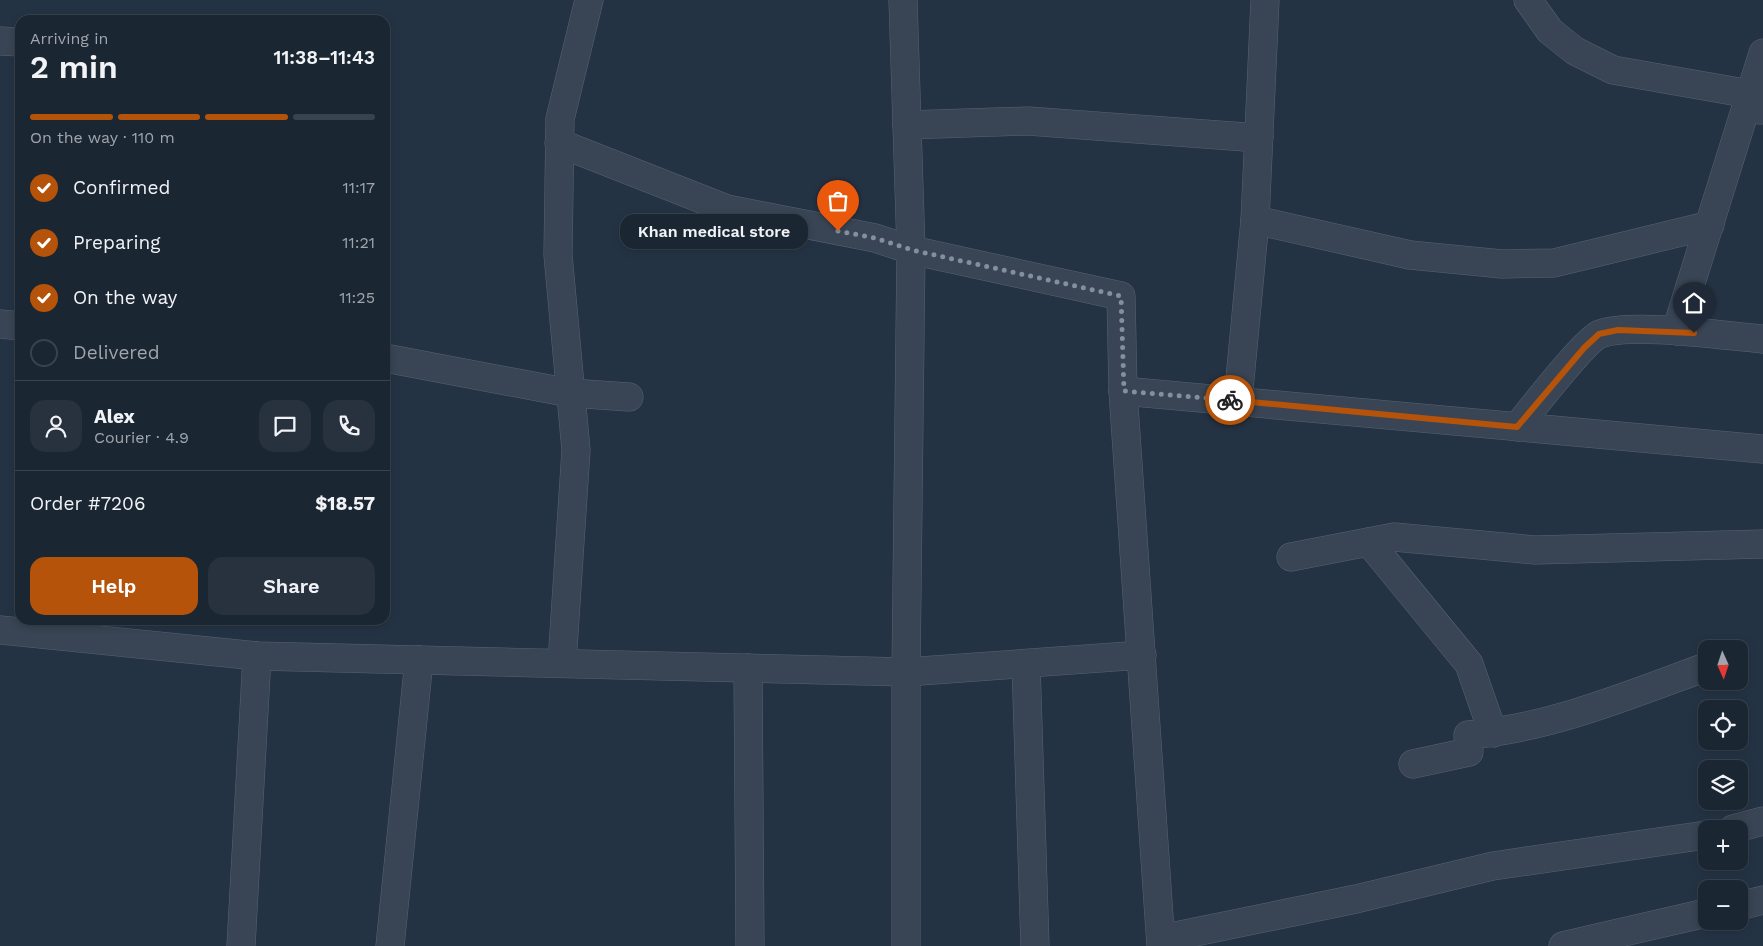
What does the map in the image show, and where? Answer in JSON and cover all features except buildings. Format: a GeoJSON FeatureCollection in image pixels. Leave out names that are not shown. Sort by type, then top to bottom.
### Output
{"type":"FeatureCollection","features":[{"type":"Feature","properties":{"kind":"street"},"geometry":{"type":"LineString","coordinates":[[562,663],[576,450],[558,256],[559,143],[560,119],[589,0]]}},
{"type":"Feature","properties":{"kind":"street"},"geometry":{"type":"LineString","coordinates":[[903,0],[912,250],[906,672],[906,946]]}},
{"type":"Feature","properties":{"kind":"street"},"geometry":{"type":"LineString","coordinates":[[1238,400],[1255,220],[1265,0]]}},
{"type":"Feature","properties":{"kind":"street"},"geometry":{"type":"LineString","coordinates":[[1528,0],[1550,31],[1575,51],[1613,70],[1757,105]]}},
{"type":"Feature","properties":{"kind":"street"},"geometry":{"type":"LineString","coordinates":[[0,41],[15,42]]}},
{"type":"Feature","properties":{"kind":"street"},"geometry":{"type":"LineString","coordinates":[[1676,331],[1710,225],[1757,105],[1763,53]]}},
{"type":"Feature","properties":{"kind":"street"},"geometry":{"type":"LineString","coordinates":[[907,125],[1028,121],[1259,138]]}},
{"type":"Feature","properties":{"kind":"street"},"geometry":{"type":"LineString","coordinates":[[559,143],[728,209],[875,238],[912,250],[1121,296],[1124,391],[1161,943],[1493,866],[1698,837]]}},
{"type":"Feature","properties":{"kind":"street"},"geometry":{"type":"LineString","coordinates":[[1255,220],[1410,255],[1502,264],[1554,263],[1710,225]]}},
{"type":"Feature","properties":{"kind":"street"},"geometry":{"type":"LineString","coordinates":[[0,324],[15,326]]}},
{"type":"Feature","properties":{"kind":"street"},"geometry":{"type":"LineString","coordinates":[[1517,427],[1584,348],[1599,334],[1618,330],[1676,331],[1763,339]]}},
{"type":"Feature","properties":{"kind":"street"},"geometry":{"type":"LineString","coordinates":[[390,359],[570,393],[629,397]]}},
{"type":"Feature","properties":{"kind":"street"},"geometry":{"type":"LineString","coordinates":[[1124,391],[1763,449]]}},
{"type":"Feature","properties":{"kind":"street"},"geometry":{"type":"LineString","coordinates":[[1291,557],[1394,537],[1535,550],[1763,544]]}},
{"type":"Feature","properties":{"kind":"street"},"geometry":{"type":"LineString","coordinates":[[1369,542],[1470,664],[1493,733]]}},
{"type":"Feature","properties":{"kind":"street"},"geometry":{"type":"LineString","coordinates":[[0,630],[257,656],[906,672],[1142,656]]}},
{"type":"Feature","properties":{"kind":"street"},"geometry":{"type":"LineString","coordinates":[[241,946],[257,656]]}},
{"type":"Feature","properties":{"kind":"street"},"geometry":{"type":"LineString","coordinates":[[390,946],[419,660]]}},
{"type":"Feature","properties":{"kind":"street"},"geometry":{"type":"LineString","coordinates":[[1026,664],[1035,946]]}},
{"type":"Feature","properties":{"kind":"street"},"geometry":{"type":"LineString","coordinates":[[748,668],[750,946]]}},
{"type":"Feature","properties":{"kind":"street"},"geometry":{"type":"LineString","coordinates":[[1412,764],[1468,752],[1468,734],[1493,733],[1582,712],[1698,670]]}},
{"type":"Feature","properties":{"kind":"street"},"geometry":{"type":"LineString","coordinates":[[1748,825],[1763,821]]}},
{"type":"Feature","properties":{"kind":"street"},"geometry":{"type":"LineString","coordinates":[[1748,904],[1763,900]]}},
{"type":"Feature","properties":{"kind":"street"},"geometry":{"type":"LineString","coordinates":[[1563,946],[1698,915]]}},
{"type":"Feature","properties":{"kind":"way so far"},"geometry":{"type":"LineString","coordinates":[[838,231],[875,238],[912,250],[1121,296],[1124,391],[1230,400]]}},
{"type":"Feature","properties":{"kind":"place","name":"Khan medical store"},"geometry":{"type":"Point","coordinates":[838,231]}},
{"type":"Feature","properties":{"kind":"route"},"geometry":{"type":"LineString","coordinates":[[1230,400],[1517,427],[1584,348],[1599,334],[1618,330],[1694,333]]}}]}
